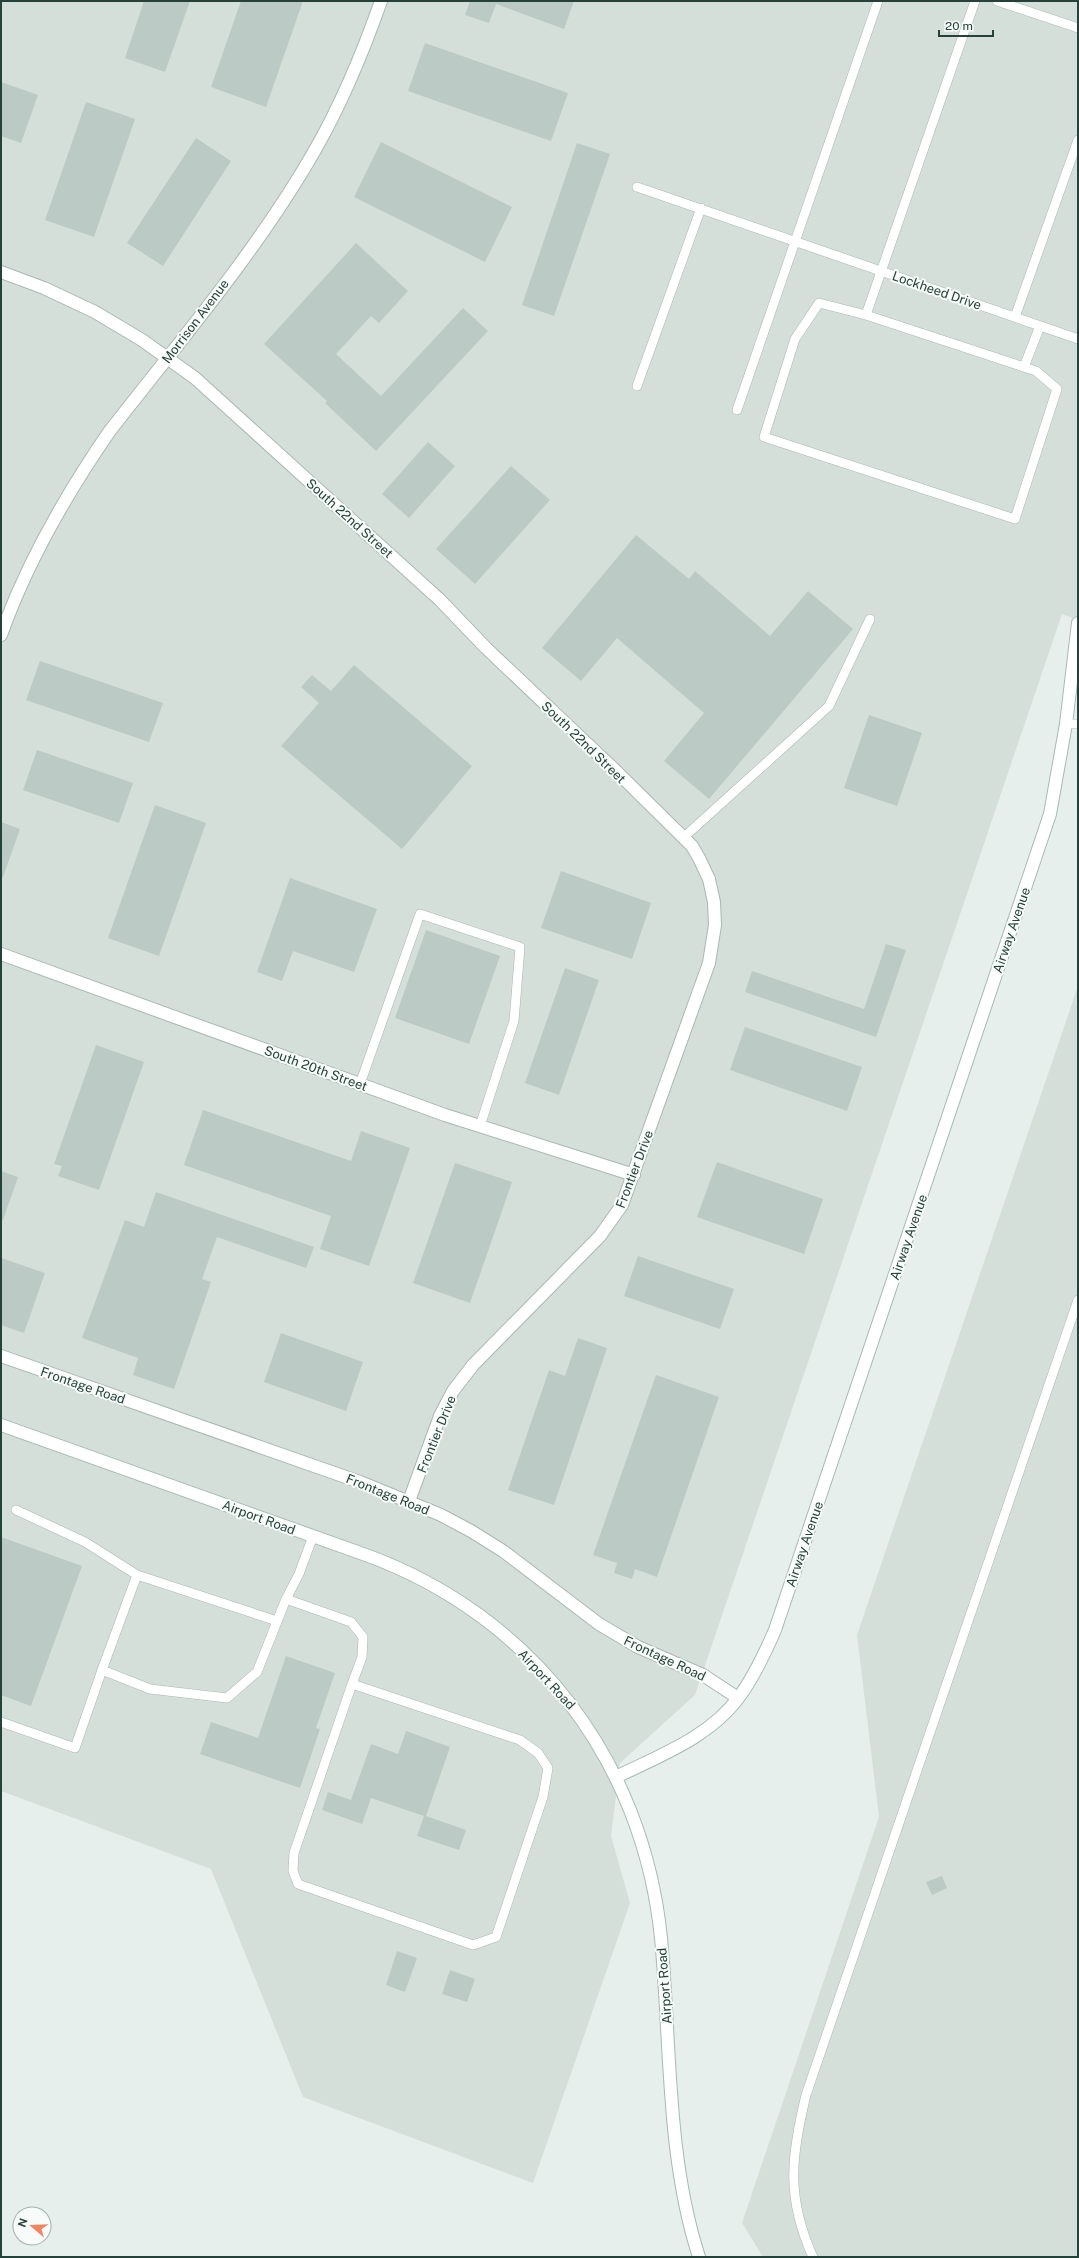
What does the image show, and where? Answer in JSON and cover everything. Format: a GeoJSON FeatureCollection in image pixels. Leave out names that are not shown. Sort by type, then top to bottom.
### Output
{"type":"FeatureCollection","features":[{"type":"Feature","properties":{"kind":"street","name":"Morrison Avenue"},"geometry":{"type":"LineString","coordinates":[[1,635],[32,560],[66,498],[109,432],[254,244],[300,175],[347,88],[381,1]]}},
{"type":"Feature","properties":{"kind":"street","name":"South 22nd Street"},"geometry":{"type":"LineString","coordinates":[[1,272],[44,288],[95,312],[136,336],[195,378],[440,600],[486,648],[662,816]]}},
{"type":"Feature","properties":{"kind":"street","name":"Airway Avenue"},"geometry":{"type":"LineString","coordinates":[[616,1777],[700,1733],[718,1720],[738,1698],[766,1652],[789,1590],[1050,814],[1072,724],[1078,623]]}},
{"type":"Feature","properties":{"kind":"street","name":"Frontier Drive"},"geometry":{"type":"LineString","coordinates":[[409,1501],[440,1416],[453,1391],[473,1365],[600,1236],[619,1212],[634,1175],[708,963],[713,944],[714,902],[708,879],[699,858],[683,838],[662,816]]}},
{"type":"Feature","properties":{"kind":"street","name":"South 20th Street"},"geometry":{"type":"LineString","coordinates":[[1,954],[480,1126],[634,1175]]}},
{"type":"Feature","properties":{"kind":"street","name":"Frontage Road"},"geometry":{"type":"LineString","coordinates":[[2,1359],[409,1501],[454,1521],[487,1541],[585,1615],[612,1632],[649,1652],[703,1675],[738,1698]]}},
{"type":"Feature","properties":{"kind":"street","name":"Airport Road"},"geometry":{"type":"LineString","coordinates":[[1,1425],[380,1560],[413,1575],[453,1597],[492,1625],[533,1661],[562,1692],[584,1721],[616,1777],[640,1835],[655,1892],[661,1936],[680,2175],[690,2228],[699,2257]]}},
{"type":"Feature","properties":{"kind":"lane"},"geometry":{"type":"LineString","coordinates":[[737,410],[878,1]]}},
{"type":"Feature","properties":{"kind":"lane"},"geometry":{"type":"LineString","coordinates":[[866,315],[975,1]]}},
{"type":"Feature","properties":{"kind":"lane"},"geometry":{"type":"LineString","coordinates":[[997,1],[1078,28]]}},
{"type":"Feature","properties":{"kind":"lane"},"geometry":{"type":"LineString","coordinates":[[1015,317],[1078,140]]}},
{"type":"Feature","properties":{"kind":"lane","name":"Lockheed Drive"},"geometry":{"type":"LineString","coordinates":[[637,187],[796,240],[1078,339]]}},
{"type":"Feature","properties":{"kind":"lane"},"geometry":{"type":"LineString","coordinates":[[637,386],[702,208]]}},
{"type":"Feature","properties":{"kind":"lane"},"geometry":{"type":"LineString","coordinates":[[819,303],[866,315],[1036,371],[1057,389],[1015,519],[764,437],[795,338],[819,303]]}},
{"type":"Feature","properties":{"kind":"lane"},"geometry":{"type":"LineString","coordinates":[[1024,367],[1040,326]]}},
{"type":"Feature","properties":{"kind":"lane"},"geometry":{"type":"LineString","coordinates":[[683,838],[829,706],[870,619]]}},
{"type":"Feature","properties":{"kind":"lane"},"geometry":{"type":"LineString","coordinates":[[360,1084],[420,914],[520,947],[514,1021],[480,1126]]}},
{"type":"Feature","properties":{"kind":"lane"},"geometry":{"type":"LineString","coordinates":[[813,2257],[801,2230],[793,2184],[796,2136],[806,2095],[1078,1300]]}},
{"type":"Feature","properties":{"kind":"lane"},"geometry":{"type":"LineString","coordinates":[[16,1510],[85,1542],[137,1575],[277,1621]]}},
{"type":"Feature","properties":{"kind":"lane"},"geometry":{"type":"LineString","coordinates":[[102,1670],[150,1689],[227,1698],[257,1672],[286,1599],[299,1574],[313,1536]]}},
{"type":"Feature","properties":{"kind":"lane"},"geometry":{"type":"LineString","coordinates":[[1,1722],[75,1748],[137,1575]]}},
{"type":"Feature","properties":{"kind":"lane"},"geometry":{"type":"LineString","coordinates":[[286,1599],[351,1622],[362,1637],[362,1657],[352,1684],[294,1853],[292,1871],[298,1884],[473,1945],[496,1937],[543,1797],[548,1768],[538,1753],[520,1740],[352,1684]]}},
{"type":"Feature","properties":{"kind":"shaded area"},"geometry":{"type":"Polygon","coordinates":[[[1,1],[1078,1],[1078,620],[1062,614],[695,1695],[620,1763],[611,1836],[630,1903],[533,2183],[303,2097],[211,1869],[1,1791],[1,1]]]}},
{"type":"Feature","properties":{"kind":"shaded area"},"geometry":{"type":"Polygon","coordinates":[[[1078,986],[1078,2257],[763,2257],[742,2223],[879,1817],[857,1635],[1078,986]]]}},
{"type":"Feature","properties":{"kind":"building"},"geometry":{"type":"Polygon","coordinates":[[[144,1],[190,1],[165,72],[125,58],[144,1]]]}},
{"type":"Feature","properties":{"kind":"building"},"geometry":{"type":"Polygon","coordinates":[[[241,1],[303,1],[266,107],[211,87],[241,1]]]}},
{"type":"Feature","properties":{"kind":"building"},"geometry":{"type":"Polygon","coordinates":[[[470,1],[574,1],[564,29],[496,4],[489,23],[465,15],[470,1]]]}},
{"type":"Feature","properties":{"kind":"building"},"geometry":{"type":"Polygon","coordinates":[[[425,43],[568,93],[551,141],[408,91],[425,43]]]}},
{"type":"Feature","properties":{"kind":"building"},"geometry":{"type":"Polygon","coordinates":[[[1,82],[38,95],[21,143],[1,136],[1,82]]]}},
{"type":"Feature","properties":{"kind":"building"},"geometry":{"type":"Polygon","coordinates":[[[86,102],[135,119],[94,237],[45,220],[86,102]]]}},
{"type":"Feature","properties":{"kind":"building"},"geometry":{"type":"Polygon","coordinates":[[[196,138],[231,161],[163,266],[127,243],[196,138]]]}},
{"type":"Feature","properties":{"kind":"building"},"geometry":{"type":"Polygon","coordinates":[[[381,142],[512,207],[485,262],[354,197],[381,142]]]}},
{"type":"Feature","properties":{"kind":"building"},"geometry":{"type":"Polygon","coordinates":[[[577,143],[610,154],[554,316],[522,305],[577,143]]]}},
{"type":"Feature","properties":{"kind":"building"},"geometry":{"type":"Polygon","coordinates":[[[356,243],[408,291],[379,323],[371,316],[336,354],[381,396],[463,308],[488,331],[376,451],[325,403],[327,401],[264,344],[356,243]]]}},
{"type":"Feature","properties":{"kind":"building"},"geometry":{"type":"Polygon","coordinates":[[[428,442],[455,466],[409,518],[382,494],[428,442]]]}},
{"type":"Feature","properties":{"kind":"building"},"geometry":{"type":"Polygon","coordinates":[[[511,466],[550,500],[475,584],[436,549],[511,466]]]}},
{"type":"Feature","properties":{"kind":"building"},"geometry":{"type":"Polygon","coordinates":[[[636,535],[689,579],[695,571],[770,636],[808,591],[853,629],[709,799],[664,761],[704,713],[617,638],[581,681],[542,648],[636,535]]]}},
{"type":"Feature","properties":{"kind":"building"},"geometry":{"type":"Polygon","coordinates":[[[40,661],[163,703],[149,742],[26,700],[40,661]]]}},
{"type":"Feature","properties":{"kind":"building"},"geometry":{"type":"Polygon","coordinates":[[[354,665],[472,766],[402,849],[281,746],[319,703],[301,687],[312,675],[331,691],[354,665]]]}},
{"type":"Feature","properties":{"kind":"building"},"geometry":{"type":"Polygon","coordinates":[[[869,715],[922,733],[897,806],[844,788],[869,715]]]}},
{"type":"Feature","properties":{"kind":"building"},"geometry":{"type":"Polygon","coordinates":[[[37,750],[133,783],[119,823],[23,790],[37,750]]]}},
{"type":"Feature","properties":{"kind":"building"},"geometry":{"type":"Polygon","coordinates":[[[155,805],[206,823],[159,956],[108,938],[155,805]]]}},
{"type":"Feature","properties":{"kind":"building"},"geometry":{"type":"Polygon","coordinates":[[[1,822],[20,829],[3,877],[1,876],[1,822]]]}},
{"type":"Feature","properties":{"kind":"building"},"geometry":{"type":"Polygon","coordinates":[[[561,871],[651,903],[632,959],[541,928],[561,871]]]}},
{"type":"Feature","properties":{"kind":"building"},"geometry":{"type":"Polygon","coordinates":[[[290,878],[377,909],[354,972],[293,951],[282,981],[257,972],[290,878]]]}},
{"type":"Feature","properties":{"kind":"building"},"geometry":{"type":"Polygon","coordinates":[[[426,930],[500,956],[469,1044],[395,1018],[426,930]]]}},
{"type":"Feature","properties":{"kind":"building"},"geometry":{"type":"Polygon","coordinates":[[[886,944],[906,950],[876,1037],[745,992],[752,971],[864,1009],[886,944]]]}},
{"type":"Feature","properties":{"kind":"building"},"geometry":{"type":"Polygon","coordinates":[[[565,968],[599,980],[559,1095],[525,1083],[565,968]]]}},
{"type":"Feature","properties":{"kind":"building"},"geometry":{"type":"Polygon","coordinates":[[[745,1027],[862,1067],[847,1111],[730,1070],[745,1027]]]}},
{"type":"Feature","properties":{"kind":"building"},"geometry":{"type":"Polygon","coordinates":[[[96,1045],[144,1062],[99,1190],[58,1176],[62,1166],[54,1164],[96,1045]]]}},
{"type":"Feature","properties":{"kind":"building"},"geometry":{"type":"Polygon","coordinates":[[[203,1110],[351,1161],[361,1131],[410,1148],[369,1266],[320,1249],[331,1216],[184,1165],[203,1110]]]}},
{"type":"Feature","properties":{"kind":"building"},"geometry":{"type":"Polygon","coordinates":[[[717,1162],[823,1199],[804,1254],[697,1217],[717,1162]]]}},
{"type":"Feature","properties":{"kind":"building"},"geometry":{"type":"Polygon","coordinates":[[[455,1163],[512,1182],[470,1303],[413,1283],[455,1163]]]}},
{"type":"Feature","properties":{"kind":"building"},"geometry":{"type":"Polygon","coordinates":[[[1,1171],[18,1177],[3,1220],[1,1220],[1,1171]]]}},
{"type":"Feature","properties":{"kind":"building"},"geometry":{"type":"Polygon","coordinates":[[[156,1192],[314,1247],[306,1268],[217,1237],[202,1279],[211,1282],[174,1389],[133,1375],[138,1358],[82,1338],[125,1220],[144,1227],[156,1192]]]}},
{"type":"Feature","properties":{"kind":"building"},"geometry":{"type":"Polygon","coordinates":[[[638,1256],[734,1289],[720,1329],[624,1296],[638,1256]]]}},
{"type":"Feature","properties":{"kind":"building"},"geometry":{"type":"Polygon","coordinates":[[[1,1258],[45,1273],[24,1333],[1,1325],[1,1258]]]}},
{"type":"Feature","properties":{"kind":"building"},"geometry":{"type":"Polygon","coordinates":[[[281,1333],[363,1362],[346,1411],[264,1382],[281,1333]]]}},
{"type":"Feature","properties":{"kind":"building"},"geometry":{"type":"Polygon","coordinates":[[[578,1338],[607,1348],[554,1505],[508,1490],[549,1370],[565,1376],[578,1338]]]}},
{"type":"Feature","properties":{"kind":"building"},"geometry":{"type":"Polygon","coordinates":[[[656,1375],[719,1397],[657,1577],[635,1569],[632,1579],[614,1573],[617,1563],[593,1555],[656,1375]]]}},
{"type":"Feature","properties":{"kind":"building"},"geometry":{"type":"Polygon","coordinates":[[[1,1537],[82,1566],[31,1706],[1,1695],[1,1537]]]}},
{"type":"Feature","properties":{"kind":"building"},"geometry":{"type":"Polygon","coordinates":[[[286,1656],[335,1673],[316,1728],[320,1729],[300,1788],[200,1754],[211,1722],[258,1738],[286,1656]]]}},
{"type":"Feature","properties":{"kind":"building"},"geometry":{"type":"Polygon","coordinates":[[[406,1731],[450,1747],[426,1816],[466,1830],[459,1850],[417,1836],[424,1816],[371,1798],[362,1824],[322,1810],[328,1792],[351,1800],[371,1744],[398,1754],[406,1731]]]}},
{"type":"Feature","properties":{"kind":"building"},"geometry":{"type":"Polygon","coordinates":[[[942,1876],[947,1888],[932,1895],[926,1882],[942,1876]]]}},
{"type":"Feature","properties":{"kind":"building"},"geometry":{"type":"Polygon","coordinates":[[[397,1951],[417,1958],[405,1992],[386,1985],[397,1951]]]}},
{"type":"Feature","properties":{"kind":"building"},"geometry":{"type":"Polygon","coordinates":[[[450,1970],[475,1979],[467,2002],[442,1994],[450,1970]]]}}]}
